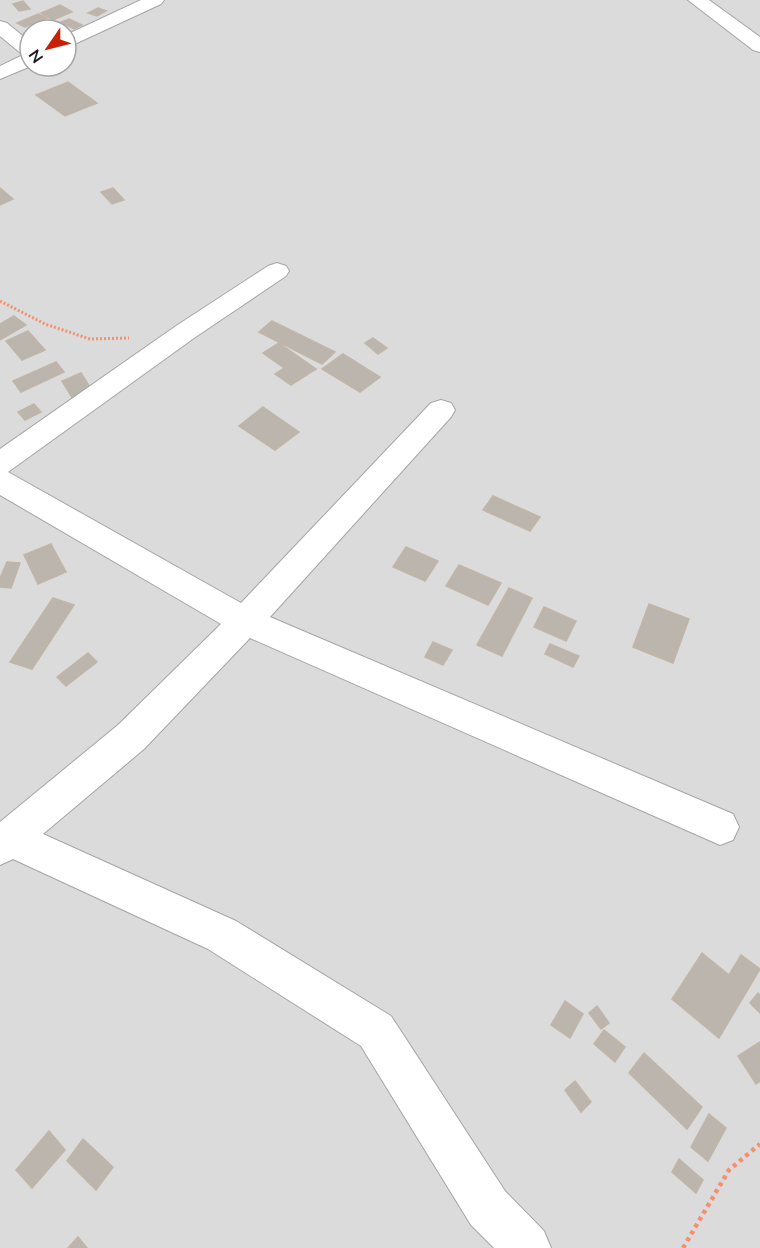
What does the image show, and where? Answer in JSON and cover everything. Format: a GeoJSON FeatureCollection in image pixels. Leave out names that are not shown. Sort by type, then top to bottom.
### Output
{"type":"FeatureCollection","features":[{"type":"Feature","properties":{"kind":"street"},"geometry":{"type":"LineString","coordinates":[[78,36],[155,0]]}},
{"type":"Feature","properties":{"kind":"street"},"geometry":{"type":"LineString","coordinates":[[697,0],[760,46]]}},
{"type":"Feature","properties":{"kind":"street"},"geometry":{"type":"LineString","coordinates":[[0,27],[18,41]]}},
{"type":"Feature","properties":{"kind":"street"},"geometry":{"type":"LineString","coordinates":[[0,73],[18,65]]}},
{"type":"Feature","properties":{"kind":"street"},"geometry":{"type":"LineString","coordinates":[[0,464],[185,332],[277,271]]}},
{"type":"Feature","properties":{"kind":"street"},"geometry":{"type":"LineString","coordinates":[[441,410],[244,621],[131,737],[5,842],[222,936],[376,1031],[488,1208],[527,1248]]}},
{"type":"Feature","properties":{"kind":"street"},"geometry":{"type":"LineString","coordinates":[[0,481],[244,621],[720,827]]}},
{"type":"Feature","properties":{"kind":"path"},"geometry":{"type":"LineString","coordinates":[[0,301],[45,324],[90,339],[185,332]]}},
{"type":"Feature","properties":{"kind":"path"},"geometry":{"type":"LineString","coordinates":[[683,1248],[729,1170],[760,1144]]}},
{"type":"Feature","properties":{"kind":"shaded area"},"geometry":{"type":"Polygon","coordinates":[[[0,0],[760,0],[760,1248],[0,1248],[0,0]]]}},
{"type":"Feature","properties":{"kind":"building"},"geometry":{"type":"Polygon","coordinates":[[[23,1],[30,9],[19,11],[13,4],[23,1]]]}},
{"type":"Feature","properties":{"kind":"building"},"geometry":{"type":"Polygon","coordinates":[[[60,5],[72,12],[58,18],[50,18],[41,13],[60,5]]]}},
{"type":"Feature","properties":{"kind":"building"},"geometry":{"type":"Polygon","coordinates":[[[98,8],[106,11],[97,16],[88,13],[98,8]]]}},
{"type":"Feature","properties":{"kind":"building"},"geometry":{"type":"Polygon","coordinates":[[[38,14],[47,18],[29,18],[38,14]]]}},
{"type":"Feature","properties":{"kind":"building"},"geometry":{"type":"Polygon","coordinates":[[[68,82],[97,103],[65,116],[36,95],[68,82]]]}},
{"type":"Feature","properties":{"kind":"building"},"geometry":{"type":"Polygon","coordinates":[[[0,188],[13,199],[0,205],[0,188]]]}},
{"type":"Feature","properties":{"kind":"building"},"geometry":{"type":"Polygon","coordinates":[[[113,188],[124,200],[112,204],[101,192],[113,188]]]}},
{"type":"Feature","properties":{"kind":"building"},"geometry":{"type":"Polygon","coordinates":[[[14,316],[26,325],[0,340],[0,324],[14,316]]]}},
{"type":"Feature","properties":{"kind":"building"},"geometry":{"type":"Polygon","coordinates":[[[272,321],[335,352],[322,364],[259,332],[272,321]]]}},
{"type":"Feature","properties":{"kind":"building"},"geometry":{"type":"Polygon","coordinates":[[[28,331],[45,350],[22,360],[6,341],[28,331]]]}},
{"type":"Feature","properties":{"kind":"building"},"geometry":{"type":"Polygon","coordinates":[[[373,338],[387,348],[378,354],[365,343],[373,338]]]}},
{"type":"Feature","properties":{"kind":"building"},"geometry":{"type":"Polygon","coordinates":[[[279,343],[316,369],[291,385],[275,374],[284,368],[263,353],[279,343]]]}},
{"type":"Feature","properties":{"kind":"building"},"geometry":{"type":"Polygon","coordinates":[[[343,354],[380,377],[360,392],[322,369],[343,354]]]}},
{"type":"Feature","properties":{"kind":"building"},"geometry":{"type":"Polygon","coordinates":[[[56,362],[64,372],[21,392],[13,381],[56,362]]]}},
{"type":"Feature","properties":{"kind":"building"},"geometry":{"type":"Polygon","coordinates":[[[81,373],[93,392],[73,399],[62,381],[81,373]]]}},
{"type":"Feature","properties":{"kind":"building"},"geometry":{"type":"Polygon","coordinates":[[[34,404],[41,412],[25,420],[18,412],[34,404]]]}},
{"type":"Feature","properties":{"kind":"building"},"geometry":{"type":"Polygon","coordinates":[[[263,407],[299,432],[275,450],[239,426],[263,407]]]}},
{"type":"Feature","properties":{"kind":"building"},"geometry":{"type":"Polygon","coordinates":[[[493,496],[540,517],[530,531],[483,510],[493,496]]]}},
{"type":"Feature","properties":{"kind":"building"},"geometry":{"type":"Polygon","coordinates":[[[51,544],[66,572],[38,584],[24,555],[51,544]]]}},
{"type":"Feature","properties":{"kind":"building"},"geometry":{"type":"Polygon","coordinates":[[[406,547],[438,561],[425,581],[393,567],[406,547]]]}},
{"type":"Feature","properties":{"kind":"building"},"geometry":{"type":"Polygon","coordinates":[[[7,562],[20,563],[11,588],[0,587],[0,578],[7,562]]]}},
{"type":"Feature","properties":{"kind":"building"},"geometry":{"type":"Polygon","coordinates":[[[459,565],[501,583],[488,605],[446,586],[459,565]]]}},
{"type":"Feature","properties":{"kind":"building"},"geometry":{"type":"Polygon","coordinates":[[[509,588],[532,598],[502,656],[477,645],[509,588]]]}},
{"type":"Feature","properties":{"kind":"building"},"geometry":{"type":"Polygon","coordinates":[[[53,598],[74,605],[32,669],[10,662],[53,598]]]}},
{"type":"Feature","properties":{"kind":"building"},"geometry":{"type":"Polygon","coordinates":[[[649,604],[689,619],[673,663],[633,647],[649,604]]]}},
{"type":"Feature","properties":{"kind":"building"},"geometry":{"type":"Polygon","coordinates":[[[544,607],[576,621],[566,641],[534,627],[544,607]]]}},
{"type":"Feature","properties":{"kind":"building"},"geometry":{"type":"Polygon","coordinates":[[[433,642],[452,650],[443,665],[425,657],[433,642]]]}},
{"type":"Feature","properties":{"kind":"building"},"geometry":{"type":"Polygon","coordinates":[[[550,644],[579,656],[573,667],[545,654],[550,644]]]}},
{"type":"Feature","properties":{"kind":"building"},"geometry":{"type":"Polygon","coordinates":[[[88,653],[97,662],[66,686],[57,677],[88,653]]]}},
{"type":"Feature","properties":{"kind":"building"},"geometry":{"type":"Polygon","coordinates":[[[702,953],[729,975],[741,955],[760,969],[719,1038],[672,999],[702,953]]]}},
{"type":"Feature","properties":{"kind":"building"},"geometry":{"type":"Polygon","coordinates":[[[758,993],[760,995],[760,1013],[750,1003],[758,993]]]}},
{"type":"Feature","properties":{"kind":"building"},"geometry":{"type":"Polygon","coordinates":[[[565,1001],[583,1014],[570,1038],[551,1025],[565,1001]]]}},
{"type":"Feature","properties":{"kind":"building"},"geometry":{"type":"Polygon","coordinates":[[[597,1006],[609,1023],[601,1029],[589,1013],[597,1006]]]}},
{"type":"Feature","properties":{"kind":"building"},"geometry":{"type":"Polygon","coordinates":[[[604,1030],[625,1047],[615,1062],[594,1044],[604,1030]]]}},
{"type":"Feature","properties":{"kind":"building"},"geometry":{"type":"Polygon","coordinates":[[[760,1042],[760,1081],[756,1084],[738,1056],[760,1042]]]}},
{"type":"Feature","properties":{"kind":"building"},"geometry":{"type":"Polygon","coordinates":[[[644,1053],[702,1107],[687,1129],[629,1073],[644,1053]]]}},
{"type":"Feature","properties":{"kind":"building"},"geometry":{"type":"Polygon","coordinates":[[[575,1081],[591,1102],[581,1112],[565,1090],[575,1081]]]}},
{"type":"Feature","properties":{"kind":"building"},"geometry":{"type":"Polygon","coordinates":[[[709,1114],[726,1128],[708,1161],[691,1147],[709,1114]]]}},
{"type":"Feature","properties":{"kind":"building"},"geometry":{"type":"Polygon","coordinates":[[[49,1131],[65,1150],[32,1188],[16,1170],[49,1131]]]}},
{"type":"Feature","properties":{"kind":"building"},"geometry":{"type":"Polygon","coordinates":[[[83,1139],[113,1167],[96,1190],[67,1161],[83,1139]]]}},
{"type":"Feature","properties":{"kind":"building"},"geometry":{"type":"Polygon","coordinates":[[[679,1159],[703,1180],[696,1193],[672,1172],[679,1159]]]}},
{"type":"Feature","properties":{"kind":"building"},"geometry":{"type":"Polygon","coordinates":[[[78,1237],[87,1248],[68,1248],[78,1237]]]}}]}
